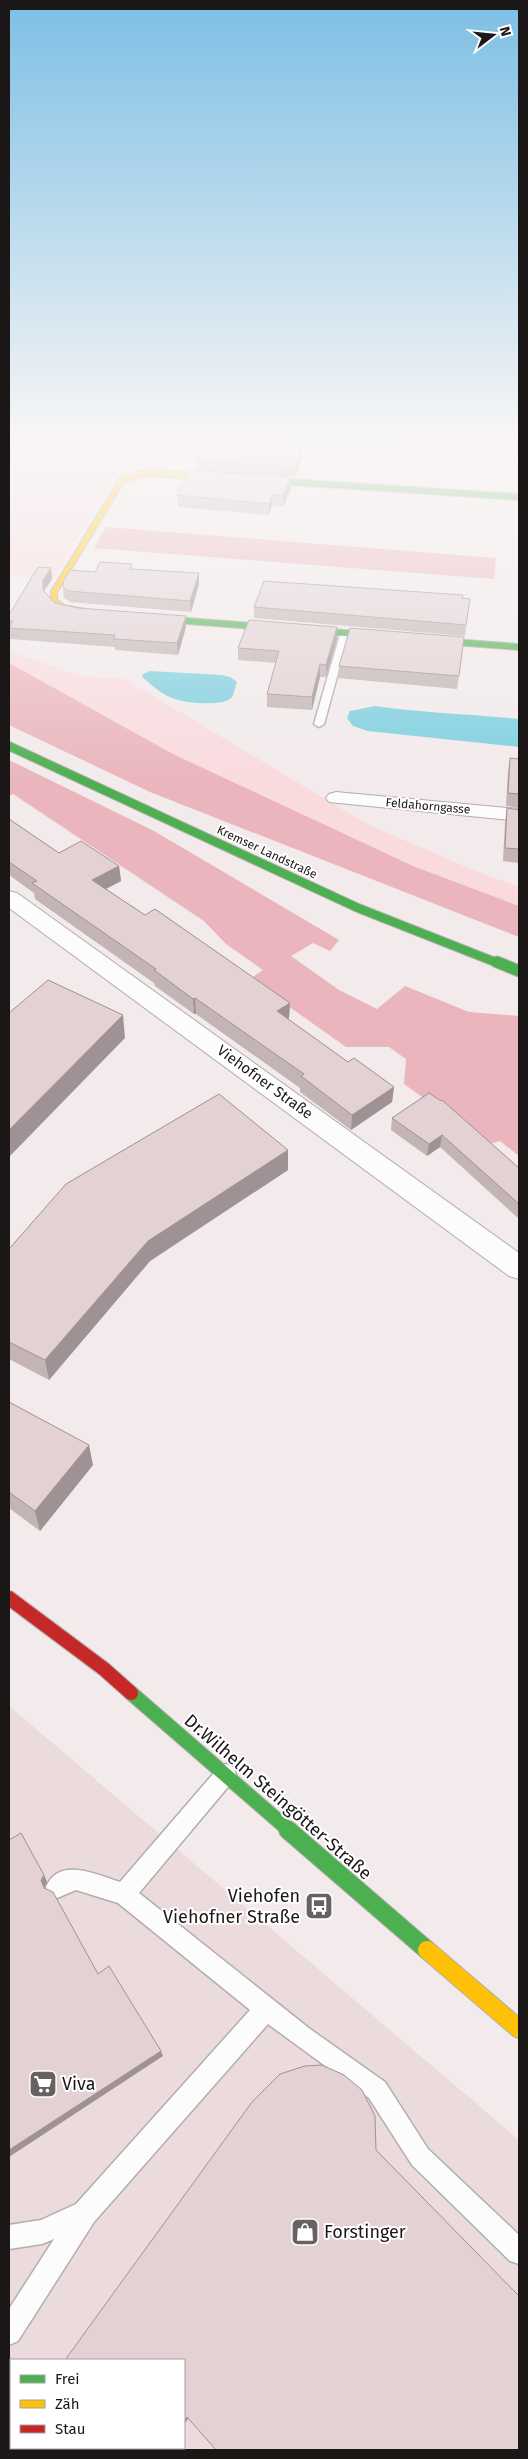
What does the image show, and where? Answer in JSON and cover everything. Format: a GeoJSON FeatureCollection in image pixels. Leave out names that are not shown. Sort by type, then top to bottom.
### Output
{"type":"FeatureCollection","features":[{"type":"Feature","properties":{"kind":"street"},"geometry":{"type":"LineString","coordinates":[[77,555],[54,592],[54,601],[63,608],[99,614]]}},
{"type":"Feature","properties":{"kind":"street"},"geometry":{"type":"LineString","coordinates":[[138,617],[393,637]]}},
{"type":"Feature","properties":{"kind":"street"},"geometry":{"type":"LineString","coordinates":[[413,639],[519,647]]}},
{"type":"Feature","properties":{"kind":"street","name":"Kremser Landstraße"},"geometry":{"type":"LineString","coordinates":[[9,746],[358,908],[519,971]]}},
{"type":"Feature","properties":{"kind":"street","name":"Feldahorngasse"},"geometry":{"type":"LineString","coordinates":[[336,798],[519,815]]}},
{"type":"Feature","properties":{"kind":"street","name":"Viehofner Straße"},"geometry":{"type":"LineString","coordinates":[[9,898],[274,1088],[519,1268]]}},
{"type":"Feature","properties":{"kind":"street","name":"Dr.Wilhelm Steingötter-Straße"},"geometry":{"type":"LineString","coordinates":[[9,1598],[104,1669],[226,1774],[336,1873],[519,2030]]}},
{"type":"Feature","properties":{"kind":"lane"},"geometry":{"type":"LineString","coordinates":[[319,724],[344,633]]}},
{"type":"Feature","properties":{"kind":"lane"},"geometry":{"type":"LineString","coordinates":[[124,1894],[226,1774]]}},
{"type":"Feature","properties":{"kind":"lane"},"geometry":{"type":"LineString","coordinates":[[58,1887],[65,1881],[76,1879],[124,1894],[267,2008],[377,2090],[420,2157],[519,2252]]}},
{"type":"Feature","properties":{"kind":"lane"},"geometry":{"type":"LineString","coordinates":[[9,2332],[86,2213],[267,2008]]}},
{"type":"Feature","properties":{"kind":"lane"},"geometry":{"type":"LineString","coordinates":[[9,2237],[42,2232],[86,2213]]}},
{"type":"Feature","properties":{"kind":"shaded area"},"geometry":{"type":"Polygon","coordinates":[[[9,555],[68,555],[54,579],[9,575],[9,555]]]}},
{"type":"Feature","properties":{"kind":"shaded area"},"geometry":{"type":"Polygon","coordinates":[[[181,555],[455,555],[496,558],[494,579],[181,555]]]}},
{"type":"Feature","properties":{"kind":"shaded area"},"geometry":{"type":"Polygon","coordinates":[[[9,651],[80,676],[125,679],[367,824],[473,870],[519,887],[519,906],[413,866],[173,754],[9,663],[9,651]]]}},
{"type":"Feature","properties":{"kind":"shaded area"},"geometry":{"type":"Polygon","coordinates":[[[9,663],[173,754],[413,866],[519,906],[519,937],[150,792],[9,725],[9,663]]]}},
{"type":"Feature","properties":{"kind":"shaded area"},"geometry":{"type":"Polygon","coordinates":[[[9,760],[154,831],[339,940],[330,951],[313,943],[291,956],[339,990],[377,1009],[405,986],[469,1012],[519,1016],[519,1156],[500,1141],[488,1144],[404,1084],[406,1059],[389,1047],[346,1047],[250,979],[263,970],[226,944],[204,921],[13,794],[9,796],[9,760]]]}},
{"type":"Feature","properties":{"kind":"shaded area"},"geometry":{"type":"Polygon","coordinates":[[[9,1706],[519,2140],[519,2450],[9,2450],[9,1706]]]}},
{"type":"Feature","properties":{"kind":"water"},"geometry":{"type":"Polygon","coordinates":[[[150,671],[222,675],[230,677],[237,682],[232,697],[228,700],[214,703],[187,702],[175,699],[157,690],[142,677],[143,674],[150,671]]]}},
{"type":"Feature","properties":{"kind":"water"},"geometry":{"type":"Polygon","coordinates":[[[375,706],[519,719],[519,747],[368,731],[353,726],[347,718],[350,711],[375,706]]]}},
{"type":"Feature","properties":{"kind":"building"},"geometry":{"type":"Polygon","coordinates":[[[100,562],[132,564],[130,569],[199,573],[190,601],[68,591],[63,587],[63,582],[70,570],[95,572],[100,562]]]}},
{"type":"Feature","properties":{"kind":"building"},"geometry":{"type":"Polygon","coordinates":[[[38,567],[51,568],[43,580],[43,590],[55,603],[78,608],[186,616],[177,643],[114,639],[115,635],[9,628],[13,621],[9,621],[9,615],[38,567]]]}},
{"type":"Feature","properties":{"kind":"building"},"geometry":{"type":"Polygon","coordinates":[[[264,581],[463,595],[462,598],[470,599],[466,625],[254,607],[264,581]]]}},
{"type":"Feature","properties":{"kind":"building"},"geometry":{"type":"Polygon","coordinates":[[[249,620],[337,627],[326,665],[320,664],[312,697],[267,694],[279,651],[238,648],[249,620]]]}},
{"type":"Feature","properties":{"kind":"building"},"geometry":{"type":"Polygon","coordinates":[[[350,628],[464,637],[459,676],[339,666],[350,628]]]}},
{"type":"Feature","properties":{"kind":"building"},"geometry":{"type":"Polygon","coordinates":[[[510,758],[519,759],[519,794],[508,793],[510,758]]]}},
{"type":"Feature","properties":{"kind":"building"},"geometry":{"type":"Polygon","coordinates":[[[507,808],[519,810],[519,849],[505,848],[507,808]]]}},
{"type":"Feature","properties":{"kind":"building"},"geometry":{"type":"Polygon","coordinates":[[[9,819],[59,853],[81,841],[119,866],[92,880],[145,915],[155,909],[290,1003],[277,1011],[348,1062],[354,1058],[394,1087],[352,1115],[301,1076],[304,1074],[195,998],[193,999],[154,970],[156,969],[32,883],[37,881],[9,862],[9,819]]]}},
{"type":"Feature","properties":{"kind":"building"},"geometry":{"type":"Polygon","coordinates":[[[48,980],[123,1015],[9,1130],[9,1013],[48,980]]]}},
{"type":"Feature","properties":{"kind":"building"},"geometry":{"type":"Polygon","coordinates":[[[429,1093],[442,1100],[519,1168],[519,1204],[442,1135],[429,1144],[392,1118],[429,1093]]]}},
{"type":"Feature","properties":{"kind":"building"},"geometry":{"type":"Polygon","coordinates":[[[219,1094],[288,1150],[148,1241],[45,1360],[9,1342],[9,1249],[66,1184],[219,1094]]]}},
{"type":"Feature","properties":{"kind":"building"},"geometry":{"type":"Polygon","coordinates":[[[9,1402],[89,1445],[35,1511],[9,1492],[9,1402]]]}},
{"type":"Feature","properties":{"kind":"building"},"geometry":{"type":"Polygon","coordinates":[[[21,1833],[44,1875],[41,1880],[44,1888],[53,1892],[98,1974],[109,1966],[161,2051],[9,2150],[9,1840],[21,1833]]]}},
{"type":"Feature","properties":{"kind":"building","name":"Forstinger"},"geometry":{"type":"Polygon","coordinates":[[[322,2065],[344,2075],[362,2090],[375,2116],[376,2150],[519,2296],[519,2450],[216,2450],[187,2417],[185,2420],[185,2359],[66,2359],[252,2102],[280,2074],[305,2066],[322,2065]]]}},
{"type":"Feature","properties":{"kind":"building"},"geometry":{"type":"Polygon","coordinates":[[[10,2436],[10,2449],[165,2449],[9,2450],[10,2436]]]}},
{"type":"Feature","properties":{"kind":"traffic: fast"},"geometry":{"type":"LineString","coordinates":[[148,618],[384,636]]}},
{"type":"Feature","properties":{"kind":"traffic: fast"},"geometry":{"type":"LineString","coordinates":[[427,640],[519,647]]}},
{"type":"Feature","properties":{"kind":"traffic: fast"},"geometry":{"type":"LineString","coordinates":[[9,746],[358,908],[519,971]]}},
{"type":"Feature","properties":{"kind":"traffic: fast"},"geometry":{"type":"LineString","coordinates":[[131,1693],[427,1950]]}},
{"type":"Feature","properties":{"kind":"traffic: slow"},"geometry":{"type":"LineString","coordinates":[[77,555],[54,592],[54,601],[63,608],[90,613]]}},
{"type":"Feature","properties":{"kind":"traffic: slow"},"geometry":{"type":"LineString","coordinates":[[427,1950],[519,2029]]}},
{"type":"Feature","properties":{"kind":"traffic: jam"},"geometry":{"type":"LineString","coordinates":[[9,1598],[104,1669],[131,1693]]}},
{"type":"Feature","properties":{"kind":"place","name":"Viehofen Viehofner Straße"},"geometry":{"type":"Point","coordinates":[319,1906]}},
{"type":"Feature","properties":{"kind":"place","name":"Viva"},"geometry":{"type":"Point","coordinates":[43,2084]}},
{"type":"Feature","properties":{"kind":"place","name":"Forstinger"},"geometry":{"type":"Point","coordinates":[305,2232]}}]}
